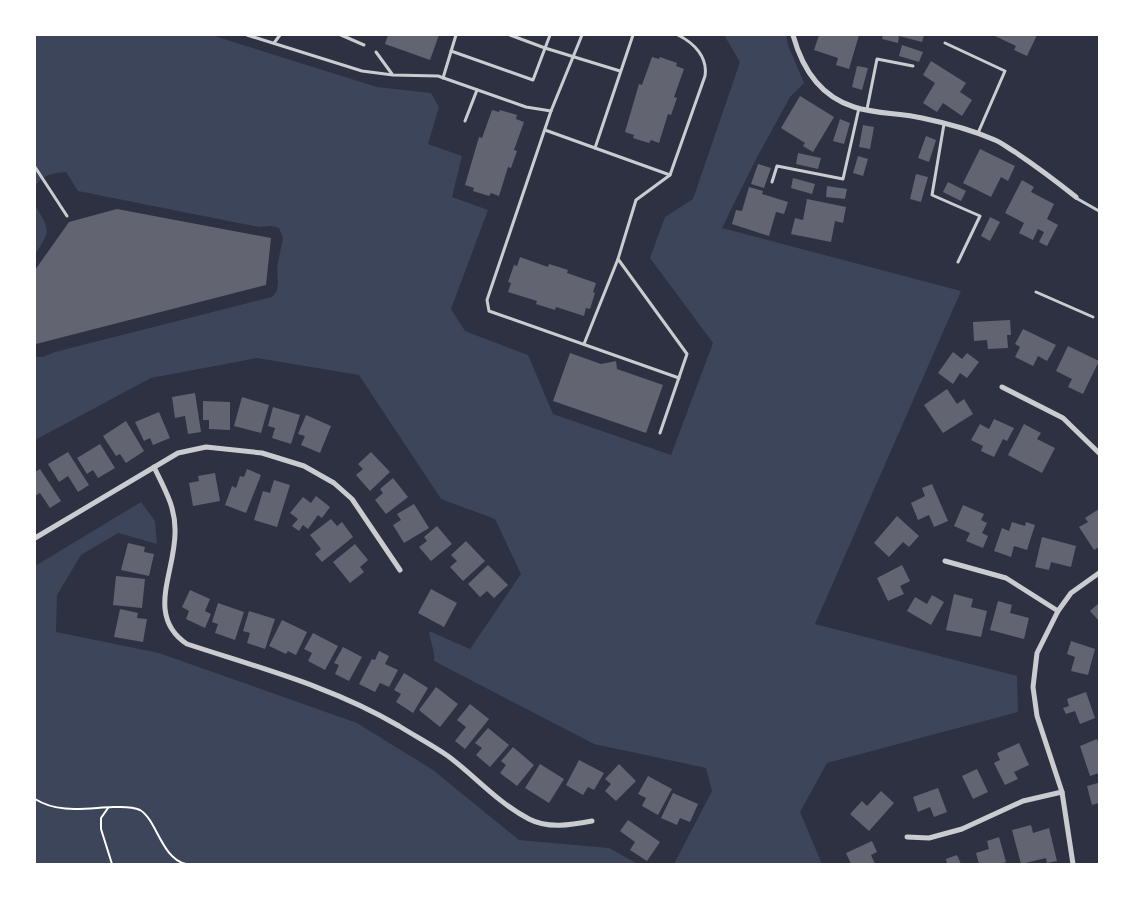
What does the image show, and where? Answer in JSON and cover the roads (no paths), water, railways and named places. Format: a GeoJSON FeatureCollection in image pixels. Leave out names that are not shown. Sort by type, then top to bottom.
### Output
{"type":"FeatureCollection","features":[{"type":"Feature","properties":{"kind":"street"},"geometry":{"type":"LineString","coordinates":[[793,35],[805,69],[819,85],[834,97],[859,108],[922,118],[997,140],[1040,168],[1076,197]]}},
{"type":"Feature","properties":{"kind":"street"},"geometry":{"type":"LineString","coordinates":[[1002,387],[1064,418],[1099,453]]}},
{"type":"Feature","properties":{"kind":"street"},"geometry":{"type":"LineString","coordinates":[[35,538],[178,453],[206,447],[262,454],[304,466],[334,483],[352,499],[400,570]]}},
{"type":"Feature","properties":{"kind":"street"},"geometry":{"type":"LineString","coordinates":[[154,467],[174,509],[176,531],[164,606],[166,618],[178,638],[187,644],[299,680],[336,694],[397,725],[447,756],[495,796],[530,820],[550,826],[572,825],[592,821]]}},
{"type":"Feature","properties":{"kind":"street"},"geometry":{"type":"LineString","coordinates":[[946,561],[1006,578],[1058,611]]}},
{"type":"Feature","properties":{"kind":"street"},"geometry":{"type":"LineString","coordinates":[[1073,864],[1062,792],[1037,716],[1033,687],[1037,653],[1058,611],[1071,593],[1099,573]]}},
{"type":"Feature","properties":{"kind":"street"},"geometry":{"type":"LineString","coordinates":[[906,837],[929,838],[962,829],[1023,801],[1062,792]]}},
{"type":"Feature","properties":{"kind":"lane"},"geometry":{"type":"LineString","coordinates":[[247,35],[362,71],[443,78],[526,107],[551,112]]}},
{"type":"Feature","properties":{"kind":"lane"},"geometry":{"type":"LineString","coordinates":[[274,43],[280,35]]}},
{"type":"Feature","properties":{"kind":"lane"},"geometry":{"type":"LineString","coordinates":[[341,35],[364,45]]}},
{"type":"Feature","properties":{"kind":"lane"},"geometry":{"type":"LineString","coordinates":[[443,78],[456,35]]}},
{"type":"Feature","properties":{"kind":"lane"},"geometry":{"type":"LineString","coordinates":[[510,35],[620,71]]}},
{"type":"Feature","properties":{"kind":"lane"},"geometry":{"type":"LineString","coordinates":[[451,51],[533,80],[550,35]]}},
{"type":"Feature","properties":{"kind":"lane"},"geometry":{"type":"LineString","coordinates":[[582,35],[551,112],[487,300],[488,307],[489,310],[679,378]]}},
{"type":"Feature","properties":{"kind":"lane"},"geometry":{"type":"LineString","coordinates":[[595,148],[633,35]]}},
{"type":"Feature","properties":{"kind":"lane"},"geometry":{"type":"LineString","coordinates":[[584,344],[618,259],[636,200],[670,175],[705,76],[705,60],[689,40],[678,35]]}},
{"type":"Feature","properties":{"kind":"lane"},"geometry":{"type":"LineString","coordinates":[[945,43],[1005,71],[978,133]]}},
{"type":"Feature","properties":{"kind":"lane"},"geometry":{"type":"LineString","coordinates":[[376,52],[393,75]]}},
{"type":"Feature","properties":{"kind":"lane"},"geometry":{"type":"LineString","coordinates":[[867,109],[877,59],[913,66]]}},
{"type":"Feature","properties":{"kind":"lane"},"geometry":{"type":"LineString","coordinates":[[465,121],[477,90]]}},
{"type":"Feature","properties":{"kind":"lane"},"geometry":{"type":"LineString","coordinates":[[772,182],[777,166],[843,179],[859,108]]}},
{"type":"Feature","properties":{"kind":"lane"},"geometry":{"type":"LineString","coordinates":[[944,124],[932,195],[980,216],[958,262]]}},
{"type":"Feature","properties":{"kind":"lane"},"geometry":{"type":"LineString","coordinates":[[545,130],[670,175]]}},
{"type":"Feature","properties":{"kind":"lane"},"geometry":{"type":"LineString","coordinates":[[35,167],[66,216]]}},
{"type":"Feature","properties":{"kind":"lane"},"geometry":{"type":"LineString","coordinates":[[1076,197],[1099,211]]}},
{"type":"Feature","properties":{"kind":"lane"},"geometry":{"type":"LineString","coordinates":[[618,259],[687,354],[660,432]]}},
{"type":"Feature","properties":{"kind":"lane"},"geometry":{"type":"LineString","coordinates":[[1036,292],[1093,317]]}}]}
